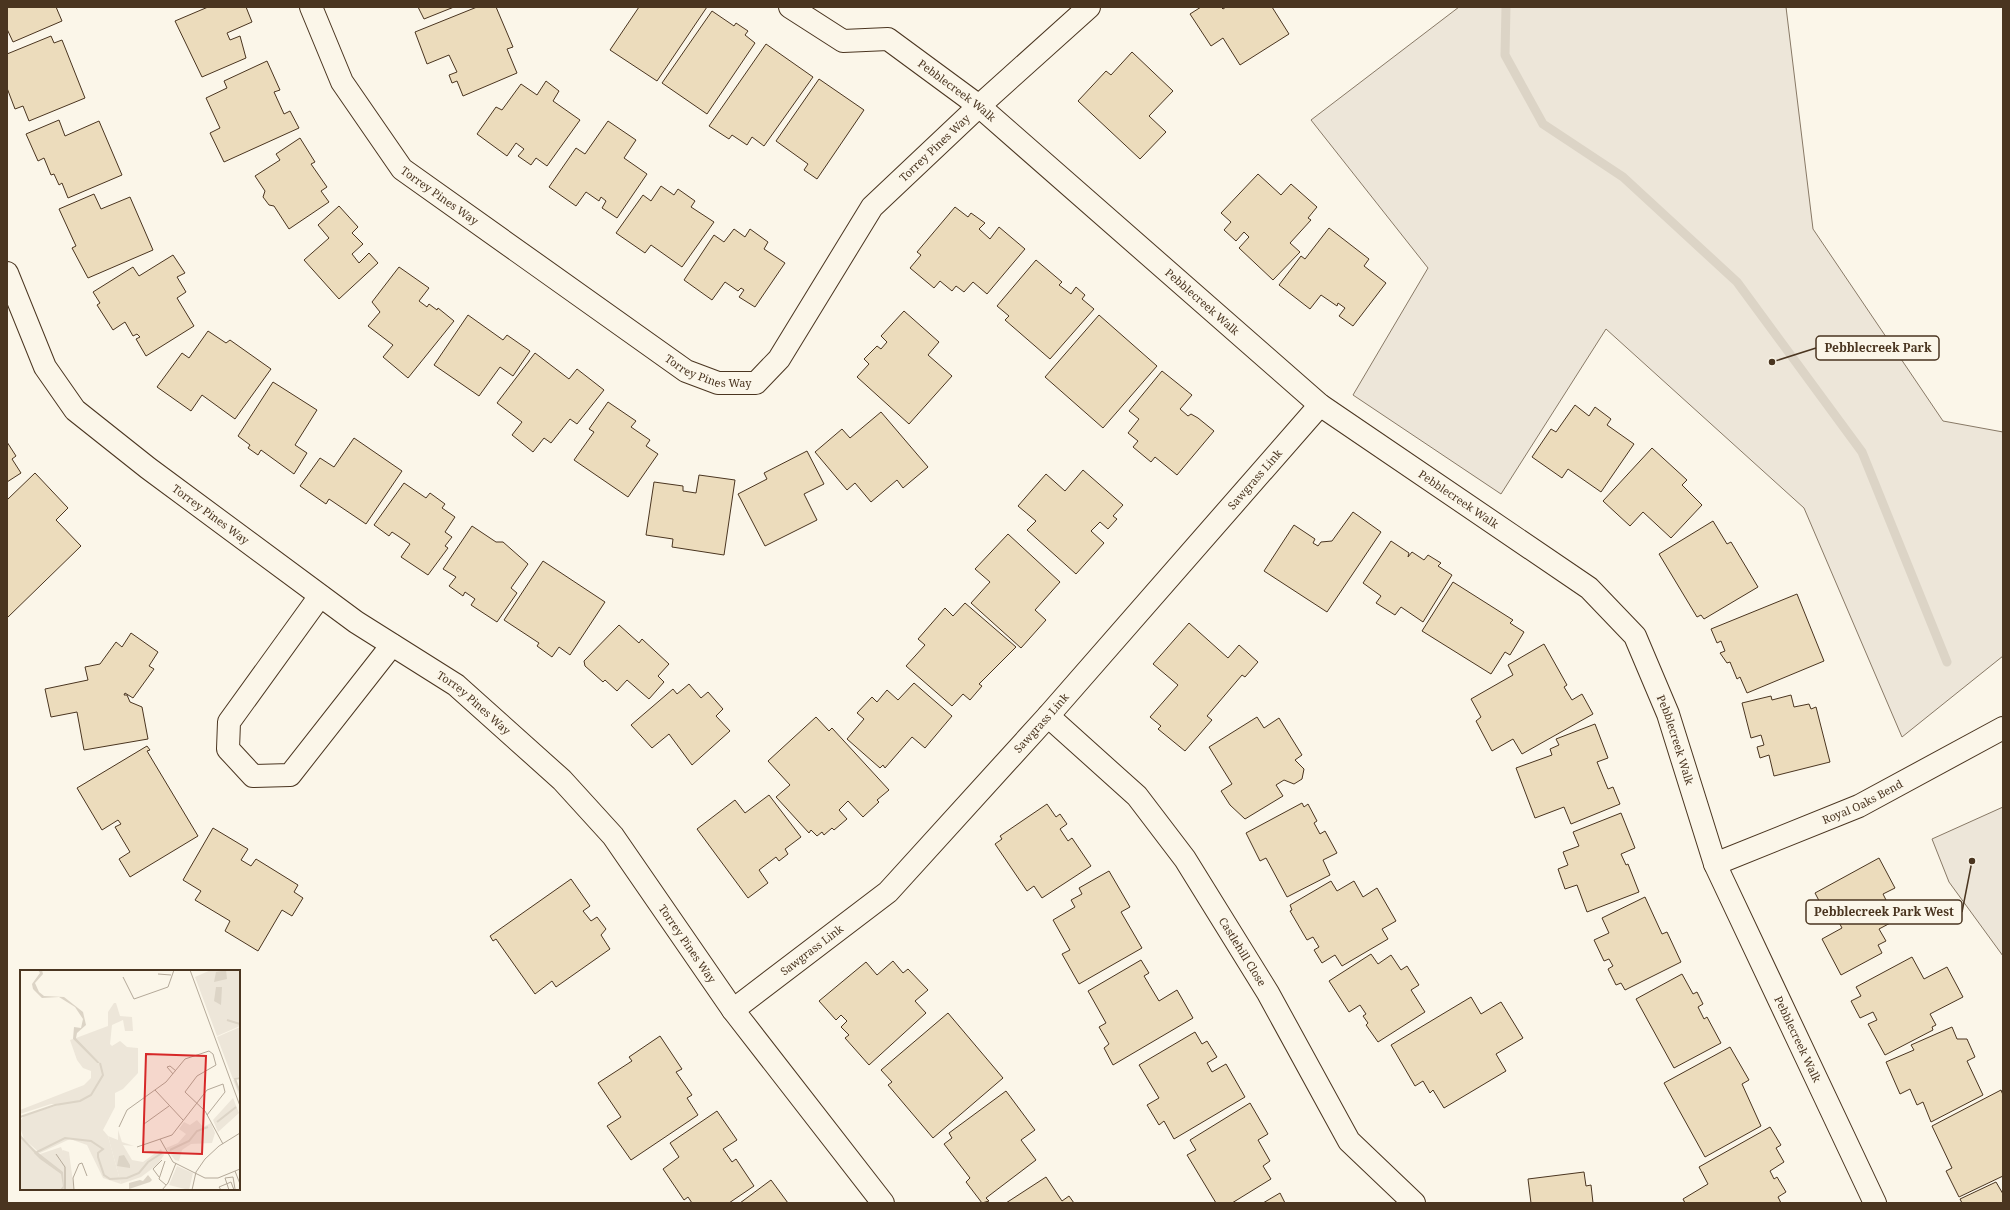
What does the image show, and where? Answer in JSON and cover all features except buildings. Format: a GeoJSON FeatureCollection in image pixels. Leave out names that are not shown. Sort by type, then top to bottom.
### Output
{"type":"FeatureCollection","features":[{"type":"Feature","properties":{"kind":"street","name":"Torrey Pines Way"},"geometry":{"type":"LineString","coordinates":[[311,7],[342,82],[402,169],[686,371],[718,384],[756,383],[780,359],[872,207],[979,106],[1090,7]]}},
{"type":"Feature","properties":{"kind":"street","name":"Pebblecreek Walk"},"geometry":{"type":"LineString","coordinates":[[790,7],[843,41],[888,39],[979,106],[1320,405],[1589,588],[1635,636],[1668,714],[1716,864],[1875,1203]]}},
{"type":"Feature","properties":{"kind":"street","name":"Torrey Pines Way"},"geometry":{"type":"LineString","coordinates":[[7,274],[45,367],[75,410],[148,468],[356,622],[456,685],[562,780],[613,836],[733,1010],[883,1203]]}},
{"type":"Feature","properties":{"kind":"street","name":"Sawgrass Link"},"geometry":{"type":"LineString","coordinates":[[733,1010],[888,892],[1048,716],[1320,405]]}},
{"type":"Feature","properties":{"kind":"street"},"geometry":{"type":"LineString","coordinates":[[320,596],[229,722],[228,749],[253,776],[290,775],[392,645]]}},
{"type":"Feature","properties":{"kind":"street","name":"Castlehill Close"},"geometry":{"type":"LineString","coordinates":[[1048,716],[1137,796],[1185,859],[1268,993],[1349,1141],[1414,1203]]}},
{"type":"Feature","properties":{"kind":"street","name":"Royal Oaks Bend"},"geometry":{"type":"LineString","coordinates":[[1716,864],[1859,806],[2003,728]]}},
{"type":"Feature","properties":{"kind":"shaded area"},"geometry":{"type":"Polygon","coordinates":[[[1459,7],[1786,7],[1813,229],[1943,421],[2003,432],[2003,656],[1902,737],[1804,508],[1606,329],[1501,494],[1353,395],[1428,268],[1311,120],[1459,7]]]}},
{"type":"Feature","properties":{"kind":"shaded area"},"geometry":{"type":"Polygon","coordinates":[[[2003,807],[2003,956],[1949,882],[1932,839],[2003,807]]]}},
{"type":"Feature","properties":{"kind":"waterway"},"geometry":{"type":"LineString","coordinates":[[1506,7],[1505,55],[1543,124],[1623,177],[1737,282],[1862,452],[1947,662]]}},
{"type":"Feature","properties":{"kind":"place","name":"Pebblecreek Park"},"geometry":{"type":"Point","coordinates":[1772,362]}},
{"type":"Feature","properties":{"kind":"place","name":"Pebblecreek Park West"},"geometry":{"type":"Point","coordinates":[1972,861]}}]}
